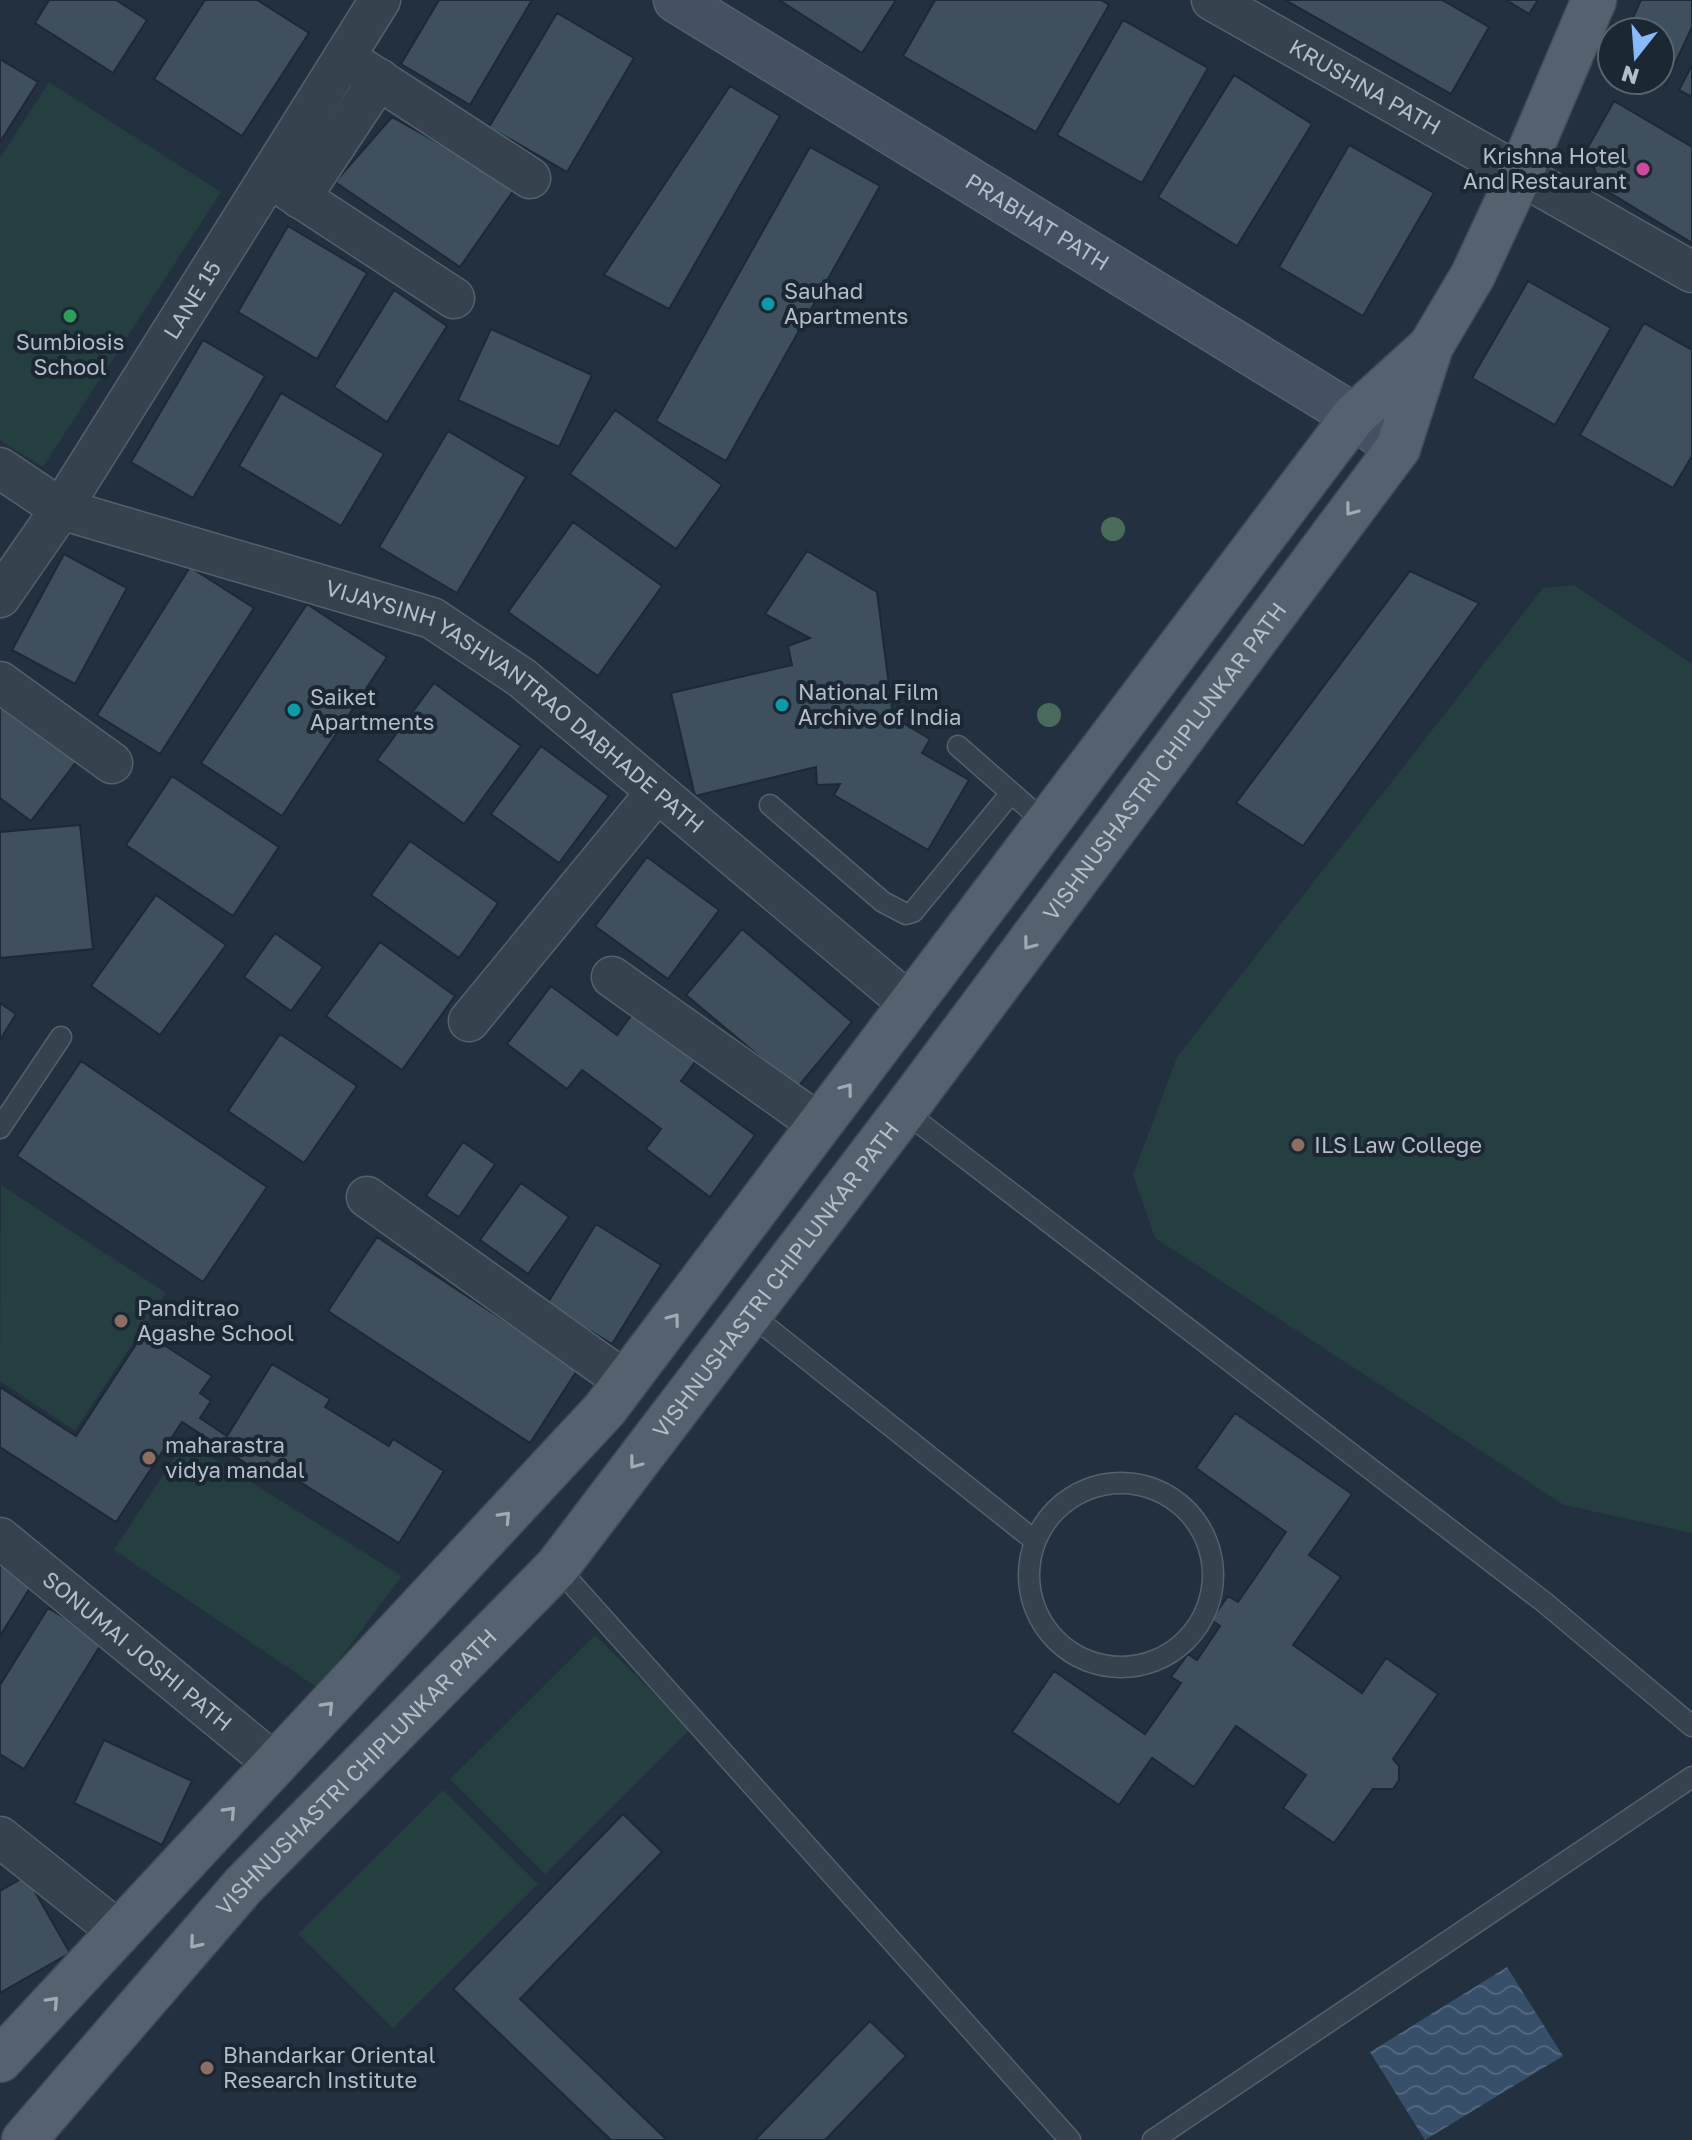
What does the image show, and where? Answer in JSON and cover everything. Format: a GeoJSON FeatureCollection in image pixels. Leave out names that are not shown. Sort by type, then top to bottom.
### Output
{"type":"FeatureCollection","features":[{"type":"Feature","properties":{"kind":"main road","name":"VISHNUSHASTRI CHIPLUNKAR PATH"},"geometry":{"type":"LineString","coordinates":[[24,2140],[243,1886],[557,1567],[904,1111],[1398,448],[1431,346],[1473,275],[1521,172],[1594,0]]}},
{"type":"Feature","properties":{"kind":"main road","name":"VISHNUSHASTRI CHIPLUNKAR PATH"},"geometry":{"type":"LineString","coordinates":[[0,2060],[605,1409],[1354,416],[1431,346]]}},
{"type":"Feature","properties":{"kind":"street","name":"LANE 15"},"geometry":{"type":"LineString","coordinates":[[0,597],[285,187],[344,57],[380,0]]}},
{"type":"Feature","properties":{"kind":"street","name":"PRABHAT PATH"},"geometry":{"type":"LineString","coordinates":[[676,0],[1354,416],[1398,448]]}},
{"type":"Feature","properties":{"kind":"street","name":"KRUSHNA PATH"},"geometry":{"type":"LineString","coordinates":[[1212,0],[1521,172],[1692,272]]}},
{"type":"Feature","properties":{"kind":"street"},"geometry":{"type":"LineString","coordinates":[[344,57],[530,178]]}},
{"type":"Feature","properties":{"kind":"street"},"geometry":{"type":"LineString","coordinates":[[379,79],[285,187],[454,298]]}},
{"type":"Feature","properties":{"kind":"street","name":"VIJAYSINH YASHVANTRAO DABHADE PATH"},"geometry":{"type":"LineString","coordinates":[[0,468],[61,509],[432,618],[522,678],[911,1005]]}},
{"type":"Feature","properties":{"kind":"street"},"geometry":{"type":"LineString","coordinates":[[0,682],[112,763]]}},
{"type":"Feature","properties":{"kind":"street"},"geometry":{"type":"LineString","coordinates":[[469,1021],[657,792]]}},
{"type":"Feature","properties":{"kind":"street"},"geometry":{"type":"LineString","coordinates":[[612,977],[820,1125]]}},
{"type":"Feature","properties":{"kind":"street"},"geometry":{"type":"LineString","coordinates":[[367,1197],[626,1382]]}},
{"type":"Feature","properties":{"kind":"street","name":"SONUMAI JOSHI PATH"},"geometry":{"type":"LineString","coordinates":[[0,1538],[275,1764]]}},
{"type":"Feature","properties":{"kind":"street"},"geometry":{"type":"LineString","coordinates":[[0,1837],[118,1931]]}},
{"type":"Feature","properties":{"kind":"lane"},"geometry":{"type":"LineString","coordinates":[[958,746],[1047,824]]}},
{"type":"Feature","properties":{"kind":"lane"},"geometry":{"type":"LineString","coordinates":[[770,805],[883,902],[906,914],[913,912],[1011,793]]}},
{"type":"Feature","properties":{"kind":"lane"},"geometry":{"type":"LineString","coordinates":[[0,1128],[61,1037]]}},
{"type":"Feature","properties":{"kind":"lane"},"geometry":{"type":"LineString","coordinates":[[904,1111],[1544,1602],[1692,1726]]}},
{"type":"Feature","properties":{"kind":"lane"},"geometry":{"type":"LineString","coordinates":[[749,1313],[1034,1540]]}},
{"type":"Feature","properties":{"kind":"lane"},"geometry":{"type":"LineString","coordinates":[[1108,1483],[1140,1485],[1161,1493],[1195,1519],[1209,1547],[1214,1579],[1207,1611],[1182,1644],[1164,1657],[1134,1667],[1102,1666],[1072,1654],[1047,1632],[1032,1603],[1028,1572],[1034,1540],[1052,1513],[1077,1493],[1108,1483]]}},
{"type":"Feature","properties":{"kind":"lane"},"geometry":{"type":"LineString","coordinates":[[557,1567],[1070,2140]]}},
{"type":"Feature","properties":{"kind":"lane"},"geometry":{"type":"LineString","coordinates":[[1153,2140],[1692,1777]]}},
{"type":"Feature","properties":{"kind":"green space","name":"Sumbiosis School"},"geometry":{"type":"Polygon","coordinates":[[[49,82],[221,192],[43,467],[0,440],[0,158],[49,82]]]}},
{"type":"Feature","properties":{"kind":"green space"},"geometry":{"type":"Polygon","coordinates":[[[1574,585],[1692,664],[1692,1533],[1564,1505],[1155,1238],[1133,1175],[1177,1057],[1543,588],[1574,585]]]}},
{"type":"Feature","properties":{"kind":"green space"},"geometry":{"type":"Polygon","coordinates":[[[1,1185],[166,1293],[75,1431],[0,1381],[1,1185]]]}},
{"type":"Feature","properties":{"kind":"green space"},"geometry":{"type":"Polygon","coordinates":[[[185,1441],[402,1576],[318,1688],[114,1550],[185,1441]]]}},
{"type":"Feature","properties":{"kind":"green space"},"geometry":{"type":"Polygon","coordinates":[[[595,1635],[690,1729],[545,1874],[450,1779],[595,1635]]]}},
{"type":"Feature","properties":{"kind":"green space"},"geometry":{"type":"Polygon","coordinates":[[[443,1790],[538,1884],[393,2028],[298,1934],[443,1790]]]}},
{"type":"Feature","properties":{"kind":"water"},"geometry":{"type":"Polygon","coordinates":[[[1507,1967],[1563,2056],[1425,2140],[1370,2052],[1507,1967]]]}},
{"type":"Feature","properties":{"kind":"building"},"geometry":{"type":"Polygon","coordinates":[[[49,0],[116,0],[147,20],[113,73],[35,23],[49,0]]]}},
{"type":"Feature","properties":{"kind":"building"},"geometry":{"type":"Polygon","coordinates":[[[205,0],[257,0],[309,33],[242,136],[154,79],[205,0]]]}},
{"type":"Feature","properties":{"kind":"building"},"geometry":{"type":"Polygon","coordinates":[[[439,0],[532,0],[470,105],[401,64],[439,0]]]}},
{"type":"Feature","properties":{"kind":"building"},"geometry":{"type":"Polygon","coordinates":[[[779,0],[896,0],[862,53],[779,0]]]}},
{"type":"Feature","properties":{"kind":"building"},"geometry":{"type":"Polygon","coordinates":[[[935,0],[1101,0],[1109,5],[1036,132],[903,56],[935,0]]]}},
{"type":"Feature","properties":{"kind":"building"},"geometry":{"type":"Polygon","coordinates":[[[1285,0],[1442,0],[1489,27],[1451,94],[1285,0]]]}},
{"type":"Feature","properties":{"kind":"building"},"geometry":{"type":"Polygon","coordinates":[[[1506,0],[1538,0],[1529,14],[1506,0]]]}},
{"type":"Feature","properties":{"kind":"building"},"geometry":{"type":"Polygon","coordinates":[[[1641,0],[1692,0],[1692,27],[1676,61],[1676,16],[1634,16],[1641,0]]]}},
{"type":"Feature","properties":{"kind":"building"},"geometry":{"type":"Polygon","coordinates":[[[557,13],[634,58],[567,172],[489,127],[557,13]]]}},
{"type":"Feature","properties":{"kind":"building"},"geometry":{"type":"Polygon","coordinates":[[[1123,20],[1208,68],[1142,183],[1057,135],[1123,20]]]}},
{"type":"Feature","properties":{"kind":"building"},"geometry":{"type":"Polygon","coordinates":[[[0,59],[38,82],[0,142],[0,59]]]}},
{"type":"Feature","properties":{"kind":"building"},"geometry":{"type":"Polygon","coordinates":[[[1692,65],[1692,97],[1679,90],[1692,65]]]}},
{"type":"Feature","properties":{"kind":"building"},"geometry":{"type":"Polygon","coordinates":[[[1234,75],[1312,124],[1237,246],[1158,197],[1234,75]]]}},
{"type":"Feature","properties":{"kind":"building"},"geometry":{"type":"Polygon","coordinates":[[[730,86],[780,116],[669,309],[604,275],[730,86]]]}},
{"type":"Feature","properties":{"kind":"building","name":"Krishna Hotel And Restaurant"},"geometry":{"type":"Polygon","coordinates":[[[1614,101],[1692,147],[1692,243],[1602,188],[1587,149],[1614,101]]]}},
{"type":"Feature","properties":{"kind":"building"},"geometry":{"type":"Polygon","coordinates":[[[392,117],[516,187],[460,267],[335,182],[392,117]]]}},
{"type":"Feature","properties":{"kind":"building"},"geometry":{"type":"Polygon","coordinates":[[[1349,145],[1434,193],[1363,316],[1279,267],[1349,145]]]}},
{"type":"Feature","properties":{"kind":"building","name":"Sauhad Apartments"},"geometry":{"type":"Polygon","coordinates":[[[810,147],[880,186],[726,461],[656,421],[810,147]]]}},
{"type":"Feature","properties":{"kind":"building"},"geometry":{"type":"Polygon","coordinates":[[[288,226],[367,273],[317,359],[238,312],[288,226]]]}},
{"type":"Feature","properties":{"kind":"building"},"geometry":{"type":"Polygon","coordinates":[[[1528,281],[1611,328],[1555,425],[1472,378],[1528,281]]]}},
{"type":"Feature","properties":{"kind":"building"},"geometry":{"type":"Polygon","coordinates":[[[394,290],[447,326],[387,422],[334,387],[394,290]]]}},
{"type":"Feature","properties":{"kind":"building"},"geometry":{"type":"Polygon","coordinates":[[[1644,323],[1692,350],[1692,456],[1673,488],[1580,435],[1644,323]]]}},
{"type":"Feature","properties":{"kind":"building"},"geometry":{"type":"Polygon","coordinates":[[[491,329],[592,375],[559,447],[458,400],[491,329]]]}},
{"type":"Feature","properties":{"kind":"building"},"geometry":{"type":"Polygon","coordinates":[[[203,340],[265,376],[193,498],[131,462],[203,340]]]}},
{"type":"Feature","properties":{"kind":"building"},"geometry":{"type":"Polygon","coordinates":[[[281,393],[384,454],[341,526],[239,466],[281,393]]]}},
{"type":"Feature","properties":{"kind":"building"},"geometry":{"type":"Polygon","coordinates":[[[615,410],[722,485],[676,549],[570,474],[615,410]]]}},
{"type":"Feature","properties":{"kind":"building"},"geometry":{"type":"Polygon","coordinates":[[[448,431],[526,477],[457,593],[379,547],[448,431]]]}},
{"type":"Feature","properties":{"kind":"building"},"geometry":{"type":"Polygon","coordinates":[[[573,522],[662,586],[598,676],[508,612],[573,522]]]}},
{"type":"Feature","properties":{"kind":"building","name":"National Film Archive of India"},"geometry":{"type":"Polygon","coordinates":[[[807,551],[877,592],[893,717],[930,739],[922,753],[969,780],[928,850],[834,795],[840,784],[817,785],[816,767],[695,796],[671,693],[792,665],[788,646],[810,638],[765,614],[807,551]]]}},
{"type":"Feature","properties":{"kind":"building"},"geometry":{"type":"Polygon","coordinates":[[[64,554],[127,588],[75,684],[12,650],[64,554]]]}},
{"type":"Feature","properties":{"kind":"building"},"geometry":{"type":"Polygon","coordinates":[[[190,567],[254,608],[160,754],[97,715],[190,567]]]}},
{"type":"Feature","properties":{"kind":"building"},"geometry":{"type":"Polygon","coordinates":[[[1410,571],[1479,603],[1303,846],[1236,803],[1410,571]]]}},
{"type":"Feature","properties":{"kind":"building","name":"Saiket Apartments"},"geometry":{"type":"Polygon","coordinates":[[[307,604],[387,657],[282,816],[201,763],[307,604]]]}},
{"type":"Feature","properties":{"kind":"building"},"geometry":{"type":"Polygon","coordinates":[[[434,683],[521,746],[464,824],[377,760],[434,683]]]}},
{"type":"Feature","properties":{"kind":"building"},"geometry":{"type":"Polygon","coordinates":[[[0,697],[80,757],[31,821],[0,798],[0,697]]]}},
{"type":"Feature","properties":{"kind":"building"},"geometry":{"type":"Polygon","coordinates":[[[541,746],[609,796],[559,863],[491,814],[541,746]]]}},
{"type":"Feature","properties":{"kind":"building"},"geometry":{"type":"Polygon","coordinates":[[[172,776],[279,847],[233,916],[126,845],[172,776]]]}},
{"type":"Feature","properties":{"kind":"building"},"geometry":{"type":"Polygon","coordinates":[[[80,825],[93,949],[0,958],[0,832],[80,825]]]}},
{"type":"Feature","properties":{"kind":"building"},"geometry":{"type":"Polygon","coordinates":[[[410,841],[498,903],[459,958],[371,895],[410,841]]]}},
{"type":"Feature","properties":{"kind":"building"},"geometry":{"type":"Polygon","coordinates":[[[647,857],[719,910],[668,979],[595,926],[647,857]]]}},
{"type":"Feature","properties":{"kind":"building"},"geometry":{"type":"Polygon","coordinates":[[[156,895],[226,945],[160,1035],[91,986],[156,895]]]}},
{"type":"Feature","properties":{"kind":"building"},"geometry":{"type":"Polygon","coordinates":[[[742,929],[852,1022],[797,1088],[686,995],[742,929]]]}},
{"type":"Feature","properties":{"kind":"building"},"geometry":{"type":"Polygon","coordinates":[[[275,933],[323,967],[291,1011],[244,977],[275,933]]]}},
{"type":"Feature","properties":{"kind":"building"},"geometry":{"type":"Polygon","coordinates":[[[380,942],[455,996],[402,1070],[326,1016],[380,942]]]}},
{"type":"Feature","properties":{"kind":"building"},"geometry":{"type":"Polygon","coordinates":[[[551,986],[617,1035],[638,1006],[701,1054],[681,1081],[755,1135],[710,1197],[646,1149],[661,1129],[582,1070],[567,1089],[507,1044],[551,986]]]}},
{"type":"Feature","properties":{"kind":"building"},"geometry":{"type":"Polygon","coordinates":[[[0,1003],[16,1014],[0,1040],[0,1003]]]}},
{"type":"Feature","properties":{"kind":"building"},"geometry":{"type":"Polygon","coordinates":[[[280,1034],[357,1086],[304,1163],[228,1111],[280,1034]]]}},
{"type":"Feature","properties":{"kind":"building"},"geometry":{"type":"Polygon","coordinates":[[[81,1061],[267,1187],[203,1282],[17,1156],[81,1061]]]}},
{"type":"Feature","properties":{"kind":"building"},"geometry":{"type":"Polygon","coordinates":[[[463,1142],[495,1164],[459,1217],[426,1196],[463,1142]]]}},
{"type":"Feature","properties":{"kind":"building"},"geometry":{"type":"Polygon","coordinates":[[[521,1183],[569,1217],[528,1274],[480,1240],[521,1183]]]}},
{"type":"Feature","properties":{"kind":"building"},"geometry":{"type":"Polygon","coordinates":[[[596,1224],[661,1265],[612,1344],[547,1304],[596,1224]]]}},
{"type":"Feature","properties":{"kind":"building"},"geometry":{"type":"Polygon","coordinates":[[[377,1237],[578,1369],[530,1443],[328,1311],[377,1237]]]}},
{"type":"Feature","properties":{"kind":"building"},"geometry":{"type":"Polygon","coordinates":[[[144,1332],[212,1376],[200,1393],[211,1401],[200,1418],[227,1436],[272,1364],[330,1399],[325,1407],[389,1446],[393,1439],[444,1471],[399,1543],[267,1462],[261,1473],[182,1422],[116,1522],[0,1447],[0,1387],[76,1436],[144,1332]]]}},
{"type":"Feature","properties":{"kind":"building"},"geometry":{"type":"Polygon","coordinates":[[[1235,1413],[1352,1494],[1309,1555],[1341,1577],[1293,1645],[1362,1693],[1386,1658],[1438,1694],[1393,1759],[1399,1766],[1399,1780],[1393,1789],[1373,1789],[1334,1843],[1283,1808],[1306,1775],[1236,1726],[1194,1787],[1152,1758],[1119,1805],[1012,1732],[1054,1671],[1145,1734],[1181,1683],[1171,1677],[1188,1654],[1197,1660],[1220,1626],[1211,1620],[1228,1596],[1238,1602],[1286,1532],[1196,1468],[1235,1413]]]}},
{"type":"Feature","properties":{"kind":"building"},"geometry":{"type":"Polygon","coordinates":[[[0,1562],[33,1583],[0,1636],[0,1562]]]}},
{"type":"Feature","properties":{"kind":"building"},"geometry":{"type":"Polygon","coordinates":[[[48,1608],[103,1641],[24,1769],[0,1754],[0,1685],[48,1608]]]}},
{"type":"Feature","properties":{"kind":"building"},"geometry":{"type":"Polygon","coordinates":[[[104,1740],[192,1781],[162,1845],[74,1803],[104,1740]]]}},
{"type":"Feature","properties":{"kind":"building"},"geometry":{"type":"Polygon","coordinates":[[[623,1814],[662,1852],[520,1999],[667,2140],[611,2140],[453,1989],[623,1814]]]}},
{"type":"Feature","properties":{"kind":"building"},"geometry":{"type":"Polygon","coordinates":[[[26,1876],[70,1953],[0,1993],[0,1891],[26,1876]]]}},
{"type":"Feature","properties":{"kind":"building"},"geometry":{"type":"Polygon","coordinates":[[[870,2021],[906,2056],[825,2140],[755,2140],[870,2021]]]}},
{"type":"Feature","properties":{"kind":"place","name":"Krishna Hotel And Restaurant"},"geometry":{"type":"Point","coordinates":[1643,169]}},
{"type":"Feature","properties":{"kind":"place","name":"Sauhad Apartments"},"geometry":{"type":"Point","coordinates":[768,304]}},
{"type":"Feature","properties":{"kind":"place","name":"Sumbiosis School"},"geometry":{"type":"Point","coordinates":[70,316]}},
{"type":"Feature","properties":{"kind":"place","name":"National Film Archive of India"},"geometry":{"type":"Point","coordinates":[782,705]}},
{"type":"Feature","properties":{"kind":"place","name":"Saiket Apartments"},"geometry":{"type":"Point","coordinates":[294,710]}},
{"type":"Feature","properties":{"kind":"place","name":"ILS Law College"},"geometry":{"type":"Point","coordinates":[1298,1145]}},
{"type":"Feature","properties":{"kind":"place","name":"Panditrao Agashe School"},"geometry":{"type":"Point","coordinates":[121,1321]}},
{"type":"Feature","properties":{"kind":"place","name":"maharastra vidya mandal"},"geometry":{"type":"Point","coordinates":[149,1458]}},
{"type":"Feature","properties":{"kind":"place","name":"Bhandarkar Oriental Research Institute"},"geometry":{"type":"Point","coordinates":[207,2068]}}]}
